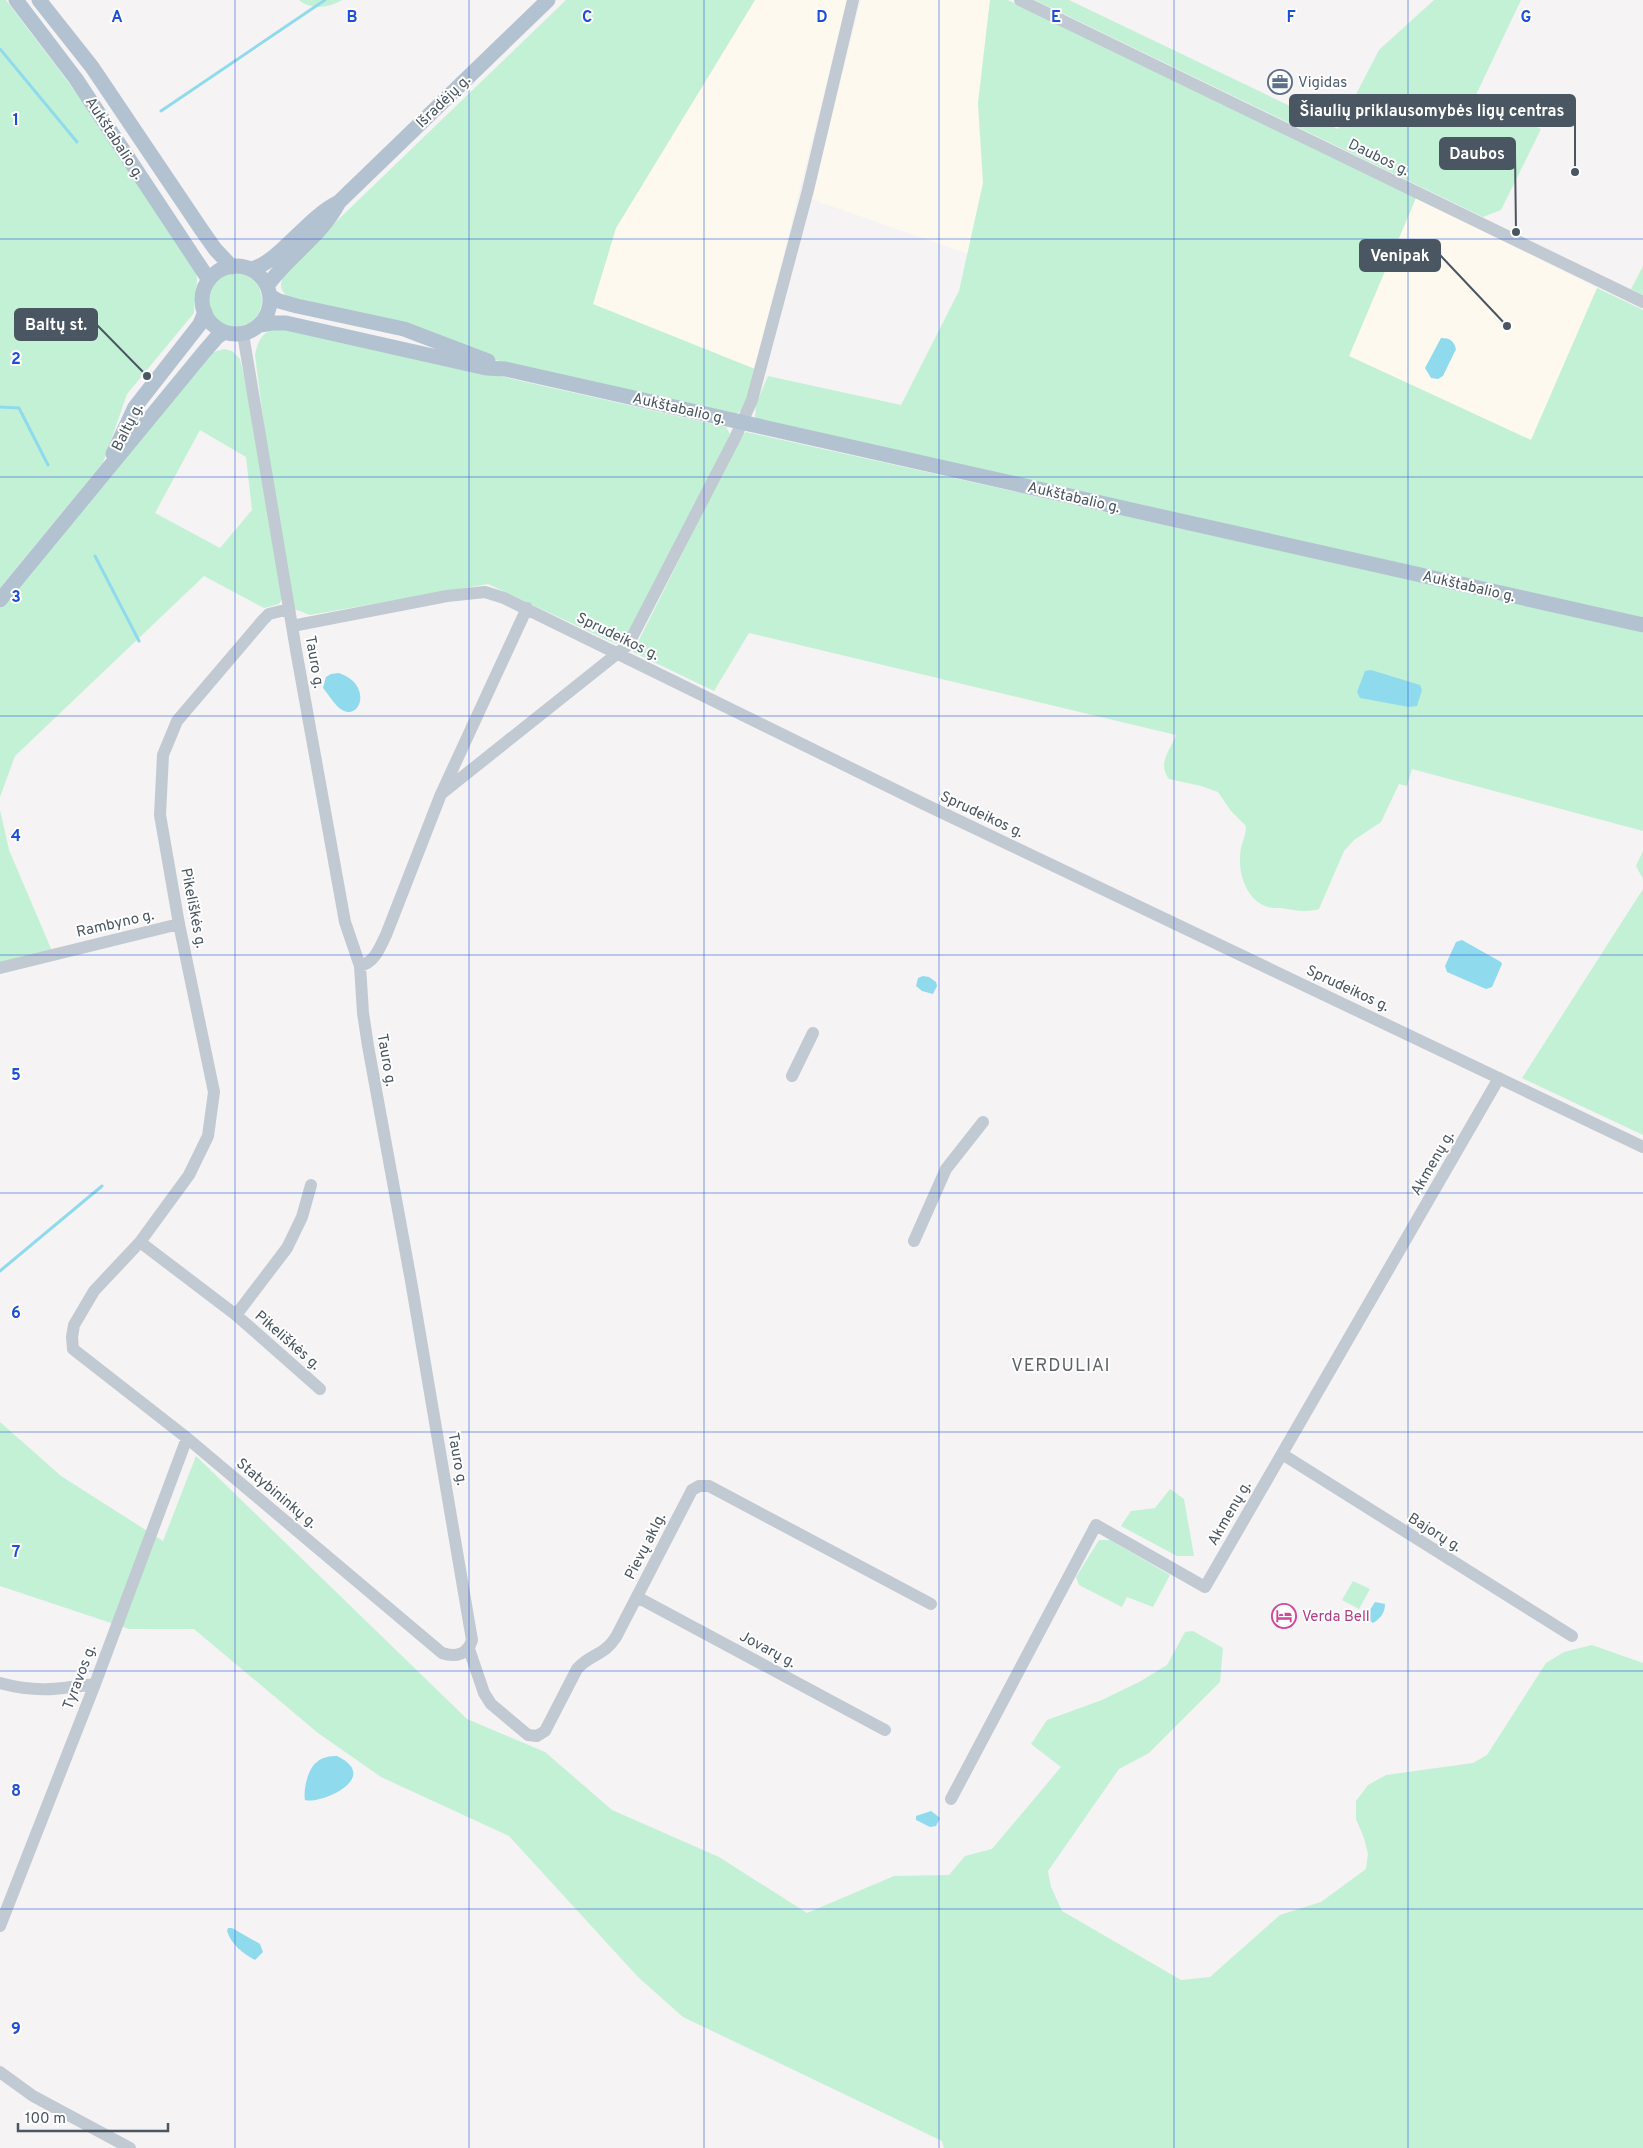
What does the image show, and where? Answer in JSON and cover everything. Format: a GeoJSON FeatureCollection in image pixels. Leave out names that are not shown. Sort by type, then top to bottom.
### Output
{"type":"FeatureCollection","features":[{"type":"Feature","properties":{"kind":"main road","name":"Aukštabalio g."},"geometry":{"type":"LineString","coordinates":[[16,0],[76,79],[209,280]]}},
{"type":"Feature","properties":{"kind":"main road","name":"Aukštabalio g."},"geometry":{"type":"LineString","coordinates":[[39,0],[92,67],[215,249],[232,267]]}},
{"type":"Feature","properties":{"kind":"main road","name":"Išradėjų g."},"geometry":{"type":"LineString","coordinates":[[268,291],[280,270],[324,224],[339,202],[548,0]]}},
{"type":"Feature","properties":{"kind":"main road","name":"Išradėjų g."},"geometry":{"type":"LineString","coordinates":[[250,269],[265,264],[318,214],[339,202]]}},
{"type":"Feature","properties":{"kind":"main road"},"geometry":{"type":"LineString","coordinates":[[232,267],[250,269],[258,273],[268,291],[270,306],[266,317],[260,325],[243,334],[225,332],[216,328],[204,312],[202,301],[204,290],[209,280],[215,274],[232,267]]}},
{"type":"Feature","properties":{"kind":"main road","name":"Aukštabalio g."},"geometry":{"type":"LineString","coordinates":[[268,291],[278,301],[404,330],[505,369]]}},
{"type":"Feature","properties":{"kind":"main road","name":"Baltų g."},"geometry":{"type":"LineString","coordinates":[[106,472],[135,408],[200,324],[204,312]]}},
{"type":"Feature","properties":{"kind":"main road","name":"Aukštabalio g."},"geometry":{"type":"LineString","coordinates":[[260,325],[272,323],[286,324],[486,368],[505,369],[1643,625]]}},
{"type":"Feature","properties":{"kind":"main road","name":"Baltų g."},"geometry":{"type":"LineString","coordinates":[[0,600],[204,352],[217,337],[225,332]]}},
{"type":"Feature","properties":{"kind":"street"},"geometry":{"type":"LineString","coordinates":[[442,794],[628,645],[743,423],[752,400],[808,190],[853,0]]}},
{"type":"Feature","properties":{"kind":"street","name":"Daubos g."},"geometry":{"type":"LineString","coordinates":[[1020,0],[1643,302]]}},
{"type":"Feature","properties":{"kind":"street","name":"Tauro g."},"geometry":{"type":"LineString","coordinates":[[243,334],[289,609],[345,922],[360,966],[363,1013],[368,1046],[411,1281],[472,1640],[465,1652]]}},
{"type":"Feature","properties":{"kind":"street","name":"Sprudeikos g."},"geometry":{"type":"LineString","coordinates":[[292,626],[447,596],[485,592],[527,608],[924,804],[1643,1147]]}},
{"type":"Feature","properties":{"kind":"street"},"geometry":{"type":"LineString","coordinates":[[360,966],[369,964],[378,952],[386,935],[442,794],[527,608]]}},
{"type":"Feature","properties":{"kind":"street","name":"Pikeliškės g."},"geometry":{"type":"LineString","coordinates":[[73,1349],[74,1325],[94,1291],[140,1242],[192,1168],[208,1136],[214,1092],[179,924],[160,815],[163,755],[177,721],[263,620],[269,614],[289,609]]}},
{"type":"Feature","properties":{"kind":"street","name":"Rambyno g."},"geometry":{"type":"LineString","coordinates":[[0,968],[179,924]]}},
{"type":"Feature","properties":{"kind":"street"},"geometry":{"type":"LineString","coordinates":[[792,1076],[813,1033]]}},
{"type":"Feature","properties":{"kind":"street","name":"Akmenų g."},"geometry":{"type":"LineString","coordinates":[[951,1799],[1096,1525],[1205,1587],[1499,1078]]}},
{"type":"Feature","properties":{"kind":"street"},"geometry":{"type":"LineString","coordinates":[[914,1241],[946,1169],[983,1122]]}},
{"type":"Feature","properties":{"kind":"street","name":"Pikeliškės g."},"geometry":{"type":"LineString","coordinates":[[236,1315],[287,1248],[302,1217],[311,1185]]}},
{"type":"Feature","properties":{"kind":"street","name":"Pikeliškės g."},"geometry":{"type":"LineString","coordinates":[[140,1242],[236,1315],[320,1388]]}},
{"type":"Feature","properties":{"kind":"street","name":"Statybininkų g."},"geometry":{"type":"LineString","coordinates":[[73,1349],[187,1438],[442,1653],[450,1656],[465,1652]]}},
{"type":"Feature","properties":{"kind":"street","name":"Tyravos g."},"geometry":{"type":"LineString","coordinates":[[0,1926],[95,1684],[187,1438]]}},
{"type":"Feature","properties":{"kind":"street","name":"Bajorų g."},"geometry":{"type":"LineString","coordinates":[[1282,1454],[1430,1549],[1572,1636]]}},
{"type":"Feature","properties":{"kind":"street","name":"Pievų aklg."},"geometry":{"type":"LineString","coordinates":[[465,1652],[491,1704],[528,1735],[537,1736],[544,1731],[577,1669],[584,1661],[608,1649],[692,1490],[699,1486],[709,1486],[932,1604]]}},
{"type":"Feature","properties":{"kind":"street","name":"Jovarų g."},"geometry":{"type":"LineString","coordinates":[[637,1597],[885,1730]]}},
{"type":"Feature","properties":{"kind":"street"},"geometry":{"type":"LineString","coordinates":[[0,1683],[14,1687],[50,1690],[95,1684]]}},
{"type":"Feature","properties":{"kind":"street"},"geometry":{"type":"LineString","coordinates":[[0,2072],[34,2096],[130,2148]]}},
{"type":"Feature","properties":{"kind":"shaded area"},"geometry":{"type":"Polygon","coordinates":[[[755,0],[847,0],[755,369],[593,304],[616,228],[755,0]]]}},
{"type":"Feature","properties":{"kind":"shaded area"},"geometry":{"type":"Polygon","coordinates":[[[861,0],[990,0],[978,103],[983,183],[968,254],[811,199],[861,0]]]}},
{"type":"Feature","properties":{"kind":"shaded area"},"geometry":{"type":"Polygon","coordinates":[[[1416,198],[1597,288],[1531,440],[1349,356],[1416,198]]]}},
{"type":"Feature","properties":{"kind":"green space"},"geometry":{"type":"Polygon","coordinates":[[[0,0],[6,0],[106,132],[196,270],[197,281],[194,313],[127,394],[103,463],[0,588],[0,0]]]}},
{"type":"Feature","properties":{"kind":"green space"},"geometry":{"type":"Polygon","coordinates":[[[299,0],[342,0],[331,5],[314,7],[299,0]]]}},
{"type":"Feature","properties":{"kind":"green space"},"geometry":{"type":"Polygon","coordinates":[[[566,0],[755,0],[616,228],[593,304],[755,369],[747,401],[735,415],[516,366],[405,325],[288,296],[282,290],[281,282],[289,267],[566,0]]]}},
{"type":"Feature","properties":{"kind":"green space"},"geometry":{"type":"Polygon","coordinates":[[[990,0],[1008,0],[1416,198],[1349,356],[1531,440],[1597,288],[1643,310],[1643,619],[758,420],[755,417],[756,404],[768,376],[901,405],[959,291],[983,183],[978,103],[990,0]]]}},
{"type":"Feature","properties":{"kind":"green space"},"geometry":{"type":"Polygon","coordinates":[[[1035,0],[1069,0],[1338,129],[1379,50],[1434,0],[1521,0],[1474,99],[1541,129],[1501,210],[1483,217],[1035,0]]]}},
{"type":"Feature","properties":{"kind":"green space"},"geometry":{"type":"Polygon","coordinates":[[[1643,266],[1643,295],[1631,289],[1643,266]]]}},
{"type":"Feature","properties":{"kind":"green space"},"geometry":{"type":"Polygon","coordinates":[[[230,273],[240,273],[250,277],[258,285],[262,300],[258,315],[250,323],[240,327],[230,327],[220,323],[212,315],[208,305],[208,295],[212,285],[220,277],[230,273]]]}},
{"type":"Feature","properties":{"kind":"green space"},"geometry":{"type":"Polygon","coordinates":[[[282,327],[726,427],[730,434],[727,443],[627,638],[616,644],[488,584],[310,615],[294,609],[266,441],[255,355],[260,339],[266,333],[282,327]]]}},
{"type":"Feature","properties":{"kind":"green space"},"geometry":{"type":"Polygon","coordinates":[[[224,349],[232,351],[240,359],[254,421],[283,597],[279,604],[264,608],[204,576],[15,756],[0,797],[0,609],[210,353],[224,349]],[[200,430],[155,513],[220,548],[252,510],[246,457],[200,430]]]}},
{"type":"Feature","properties":{"kind":"green space"},"geometry":{"type":"Polygon","coordinates":[[[746,432],[1643,631],[1643,831],[1412,769],[1407,786],[1399,784],[1381,822],[1354,840],[1344,851],[1319,909],[1305,911],[1271,908],[1258,902],[1252,896],[1241,873],[1240,856],[1246,826],[1231,811],[1218,792],[1169,779],[1164,768],[1164,762],[1176,735],[749,633],[714,691],[633,652],[742,434],[746,432]]]}},
{"type":"Feature","properties":{"kind":"green space"},"geometry":{"type":"Polygon","coordinates":[[[0,810],[9,850],[52,951],[0,964],[0,810]]]}},
{"type":"Feature","properties":{"kind":"green space"},"geometry":{"type":"Polygon","coordinates":[[[1643,851],[1643,879],[1636,866],[1643,851]]]}},
{"type":"Feature","properties":{"kind":"green space"},"geometry":{"type":"Polygon","coordinates":[[[1643,889],[1643,1135],[1522,1078],[1643,889]]]}},
{"type":"Feature","properties":{"kind":"green space"},"geometry":{"type":"Polygon","coordinates":[[[0,1422],[61,1476],[163,1541],[196,1456],[467,1719],[545,1752],[612,1810],[719,1857],[807,1913],[894,1876],[949,1875],[965,1856],[992,1849],[1061,1767],[1031,1744],[1047,1720],[1102,1700],[1141,1681],[1167,1665],[1185,1632],[1193,1631],[1223,1648],[1220,1682],[1149,1753],[1119,1769],[1048,1871],[1051,1887],[1062,1911],[1181,1980],[1210,1977],[1280,1915],[1321,1902],[1366,1869],[1368,1854],[1356,1819],[1356,1801],[1368,1785],[1386,1775],[1473,1763],[1487,1755],[1546,1663],[1564,1652],[1592,1645],[1643,1663],[1643,2148],[944,2148],[942,2141],[683,2017],[638,1977],[509,1836],[381,1777],[318,1733],[194,1629],[129,1629],[0,1586],[0,1422]]]}},
{"type":"Feature","properties":{"kind":"green space"},"geometry":{"type":"Polygon","coordinates":[[[1170,1489],[1184,1499],[1194,1556],[1177,1556],[1121,1526],[1131,1511],[1155,1508],[1170,1489]]]}},
{"type":"Feature","properties":{"kind":"green space"},"geometry":{"type":"Polygon","coordinates":[[[1099,1540],[1110,1540],[1170,1575],[1153,1607],[1127,1597],[1122,1607],[1079,1585],[1076,1577],[1099,1540]]]}},
{"type":"Feature","properties":{"kind":"green space"},"geometry":{"type":"Polygon","coordinates":[[[1353,1581],[1370,1589],[1359,1609],[1342,1600],[1353,1581]]]}},
{"type":"Feature","properties":{"kind":"water"},"geometry":{"type":"Polygon","coordinates":[[[1441,338],[1451,340],[1456,349],[1443,376],[1438,379],[1431,378],[1425,368],[1441,338]]]}},
{"type":"Feature","properties":{"kind":"water"},"geometry":{"type":"Polygon","coordinates":[[[1371,670],[1420,685],[1422,690],[1417,706],[1409,707],[1360,698],[1357,692],[1365,671],[1371,670]]]}},
{"type":"Feature","properties":{"kind":"water"},"geometry":{"type":"Polygon","coordinates":[[[339,673],[350,679],[357,686],[360,694],[360,702],[357,708],[352,711],[346,711],[338,707],[323,688],[326,677],[339,673]]]}},
{"type":"Feature","properties":{"kind":"water"},"geometry":{"type":"Polygon","coordinates":[[[1462,940],[1501,962],[1502,964],[1492,987],[1486,989],[1447,972],[1445,966],[1456,942],[1462,940]]]}},
{"type":"Feature","properties":{"kind":"water"},"geometry":{"type":"Polygon","coordinates":[[[923,976],[929,977],[936,982],[937,986],[933,994],[922,991],[916,986],[918,978],[923,976]]]}},
{"type":"Feature","properties":{"kind":"water"},"geometry":{"type":"Polygon","coordinates":[[[1375,1602],[1385,1604],[1385,1607],[1382,1615],[1373,1623],[1368,1619],[1368,1613],[1375,1602]]]}},
{"type":"Feature","properties":{"kind":"water"},"geometry":{"type":"Polygon","coordinates":[[[337,1756],[349,1764],[353,1773],[351,1781],[333,1794],[322,1798],[305,1800],[307,1780],[311,1769],[319,1760],[337,1756]]]}},
{"type":"Feature","properties":{"kind":"water"},"geometry":{"type":"Polygon","coordinates":[[[931,1811],[940,1818],[936,1826],[930,1827],[916,1820],[916,1816],[931,1811]]]}},
{"type":"Feature","properties":{"kind":"water"},"geometry":{"type":"Polygon","coordinates":[[[228,1928],[232,1928],[260,1944],[263,1952],[255,1960],[246,1955],[231,1940],[227,1931],[228,1928]]]}},
{"type":"Feature","properties":{"kind":"waterway"},"geometry":{"type":"LineString","coordinates":[[161,111],[325,0]]}},
{"type":"Feature","properties":{"kind":"waterway"},"geometry":{"type":"LineString","coordinates":[[0,49],[77,142]]}},
{"type":"Feature","properties":{"kind":"waterway"},"geometry":{"type":"LineString","coordinates":[[0,407],[19,408],[48,465]]}},
{"type":"Feature","properties":{"kind":"waterway"},"geometry":{"type":"LineString","coordinates":[[95,556],[139,641]]}},
{"type":"Feature","properties":{"kind":"waterway"},"geometry":{"type":"LineString","coordinates":[[0,1271],[102,1186]]}},
{"type":"Feature","properties":{"kind":"place","name":"Vigidas"},"geometry":{"type":"Point","coordinates":[1280,82]}},
{"type":"Feature","properties":{"kind":"place","name":"Šiaulių priklausomybės ligų centras"},"geometry":{"type":"Point","coordinates":[1575,172]}},
{"type":"Feature","properties":{"kind":"place","name":"Daubos"},"geometry":{"type":"Point","coordinates":[1516,232]}},
{"type":"Feature","properties":{"kind":"place","name":"Venipak"},"geometry":{"type":"Point","coordinates":[1507,326]}},
{"type":"Feature","properties":{"kind":"place","name":"Baltų st."},"geometry":{"type":"Point","coordinates":[147,376]}},
{"type":"Feature","properties":{"kind":"place","name":"Verda Bell"},"geometry":{"type":"Point","coordinates":[1284,1616]}},
{"type":"Feature","properties":{"kind":"district","name":"VERDULIAI"},"geometry":{"type":"Point","coordinates":[1061,1365]}}]}
